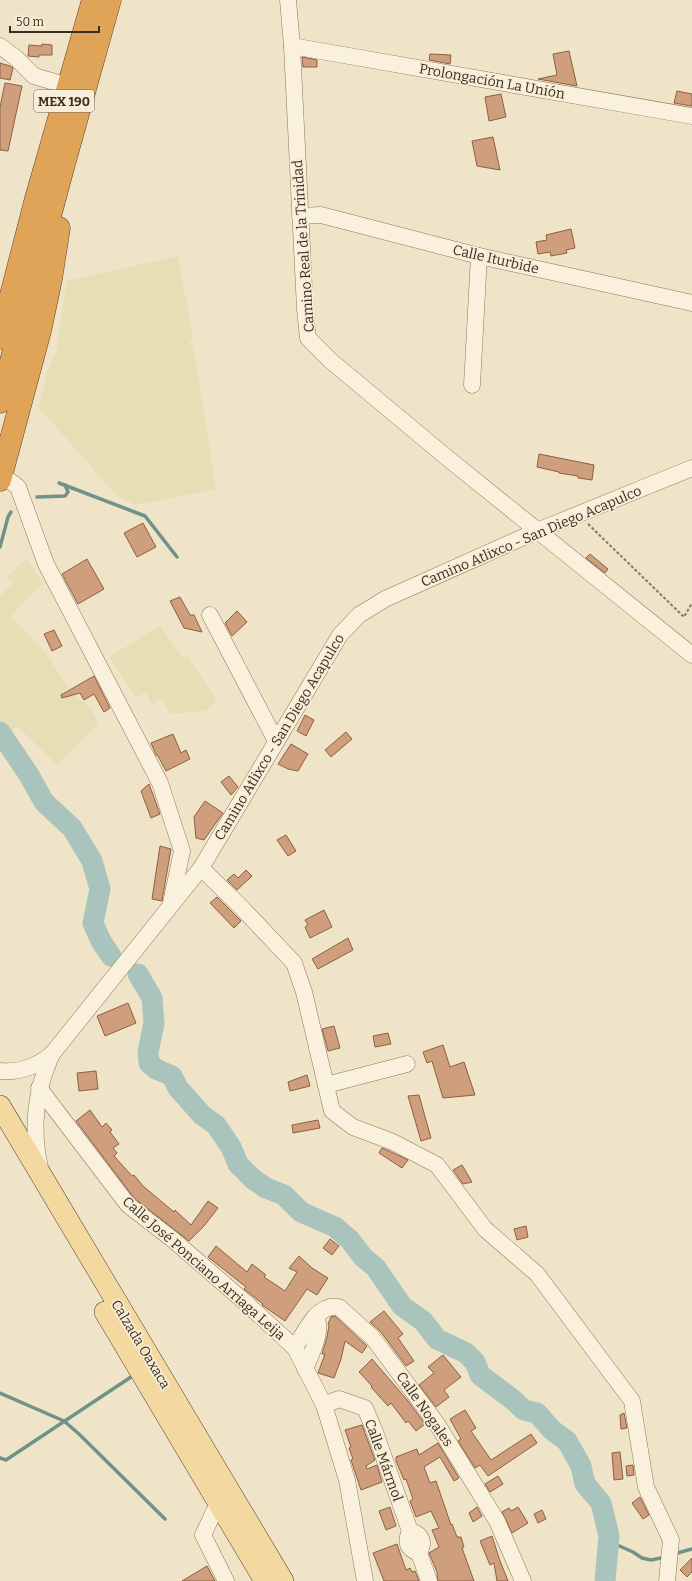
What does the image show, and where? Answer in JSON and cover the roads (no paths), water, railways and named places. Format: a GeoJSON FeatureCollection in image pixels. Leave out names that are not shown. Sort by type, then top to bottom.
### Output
{"type":"FeatureCollection","features":[{"type":"Feature","properties":{"kind":"highway","name":"MEX 190"},"geometry":{"type":"LineString","coordinates":[[0,338],[35,202],[93,0]]}},
{"type":"Feature","properties":{"kind":"highway","name":"MEX 190"},"geometry":{"type":"LineString","coordinates":[[0,402],[110,0]]}},
{"type":"Feature","properties":{"kind":"highway"},"geometry":{"type":"LineString","coordinates":[[1,477],[46,305],[59,226],[64,164]]}},
{"type":"Feature","properties":{"kind":"highway"},"geometry":{"type":"LineString","coordinates":[[0,280],[10,254],[35,202]]}},
{"type":"Feature","properties":{"kind":"main road","name":"Calzada Oaxaca"},"geometry":{"type":"LineString","coordinates":[[0,1106],[225,1499],[265,1581]]}},
{"type":"Feature","properties":{"kind":"main road","name":"Calzada Oaxaca"},"geometry":{"type":"LineString","coordinates":[[0,1134],[225,1499],[283,1581]]}},
{"type":"Feature","properties":{"kind":"street","name":"Camino Real de la Trinidad"},"geometry":{"type":"LineString","coordinates":[[288,0],[292,46],[300,216],[308,338],[331,361],[451,461],[692,655]]}},
{"type":"Feature","properties":{"kind":"street"},"geometry":{"type":"LineString","coordinates":[[0,46],[16,58],[34,76],[68,86]]}},
{"type":"Feature","properties":{"kind":"street","name":"Prolongación La Unión"},"geometry":{"type":"LineString","coordinates":[[292,46],[692,116]]}},
{"type":"Feature","properties":{"kind":"street","name":"Calle Iturbide"},"geometry":{"type":"LineString","coordinates":[[300,216],[321,215],[479,256],[692,303]]}},
{"type":"Feature","properties":{"kind":"street"},"geometry":{"type":"LineString","coordinates":[[472,385],[479,256]]}},
{"type":"Feature","properties":{"kind":"street","name":"Camino Atlixco - San Diego Acapulco"},"geometry":{"type":"LineString","coordinates":[[0,1071],[25,1070],[44,1061],[52,1054],[201,868],[340,635],[359,615],[385,599],[537,530],[692,468]]}},
{"type":"Feature","properties":{"kind":"street"},"geometry":{"type":"LineString","coordinates":[[1,477],[18,487],[46,564],[160,783],[182,851],[166,911]]}},
{"type":"Feature","properties":{"kind":"street"},"geometry":{"type":"LineString","coordinates":[[210,615],[276,741]]}},
{"type":"Feature","properties":{"kind":"street"},"geometry":{"type":"LineString","coordinates":[[201,868],[242,908],[294,963],[304,992],[332,1111],[353,1127],[393,1142],[437,1165],[485,1229],[537,1274],[632,1401],[646,1487],[671,1540],[667,1581]]}},
{"type":"Feature","properties":{"kind":"street","name":"Camino Atlixco - San Diego Acapulco"},"geometry":{"type":"LineString","coordinates":[[45,1184],[40,1166],[35,1134],[35,1119],[40,1088],[52,1054]]}},
{"type":"Feature","properties":{"kind":"street"},"geometry":{"type":"LineString","coordinates":[[326,1085],[407,1064]]}},
{"type":"Feature","properties":{"kind":"street","name":"Calle José Ponciano Arriaga Leija"},"geometry":{"type":"LineString","coordinates":[[40,1088],[128,1204],[172,1239],[245,1302],[295,1348],[324,1405],[347,1480],[365,1581]]}},
{"type":"Feature","properties":{"kind":"street","name":"Calle Nogales"},"geometry":{"type":"LineString","coordinates":[[316,1315],[333,1306],[339,1307],[373,1338],[437,1424],[493,1514],[523,1581]]}},
{"type":"Feature","properties":{"kind":"street"},"geometry":{"type":"LineString","coordinates":[[295,1348],[316,1315]]}},
{"type":"Feature","properties":{"kind":"street"},"geometry":{"type":"LineString","coordinates":[[305,1369],[316,1342],[319,1322],[316,1315]]}},
{"type":"Feature","properties":{"kind":"street","name":"Calle Mármol"},"geometry":{"type":"LineString","coordinates":[[324,1405],[339,1399],[365,1408],[410,1531],[407,1538],[408,1545],[412,1551],[419,1553],[429,1581]]}},
{"type":"Feature","properties":{"kind":"street"},"geometry":{"type":"LineString","coordinates":[[225,1499],[203,1535],[226,1581]]}},
{"type":"Feature","properties":{"kind":"waterway"},"geometry":{"type":"LineString","coordinates":[[59,483],[145,516],[177,557]]}},
{"type":"Feature","properties":{"kind":"waterway"},"geometry":{"type":"LineString","coordinates":[[37,497],[65,496],[68,492],[65,485]]}},
{"type":"Feature","properties":{"kind":"waterway"},"geometry":{"type":"LineString","coordinates":[[0,547],[8,517],[11,512]]}},
{"type":"Feature","properties":{"kind":"waterway"},"geometry":{"type":"LineString","coordinates":[[0,732],[29,775],[44,802],[72,828],[92,861],[100,889],[93,923],[101,941],[111,956]]}},
{"type":"Feature","properties":{"kind":"waterway"},"geometry":{"type":"LineString","coordinates":[[138,974],[152,998],[154,1023],[148,1052],[149,1063],[156,1069],[172,1076],[178,1088],[202,1115],[216,1125],[231,1147],[238,1164],[253,1179],[266,1188],[284,1195],[301,1212],[335,1227],[350,1240],[363,1257],[376,1268],[402,1306],[423,1321],[437,1339],[466,1353],[475,1362],[480,1375],[524,1410],[537,1413],[552,1430],[567,1441],[581,1466],[585,1484],[601,1503],[609,1536],[605,1581]]}},
{"type":"Feature","properties":{"kind":"waterway"},"geometry":{"type":"LineString","coordinates":[[0,1458],[6,1460],[131,1377]]}},
{"type":"Feature","properties":{"kind":"waterway"},"geometry":{"type":"LineString","coordinates":[[0,1393],[64,1421],[165,1519]]}},
{"type":"Feature","properties":{"kind":"waterway"},"geometry":{"type":"LineString","coordinates":[[609,1536],[615,1544],[642,1558],[651,1560],[666,1557]]}},
{"type":"Feature","properties":{"kind":"waterway"},"geometry":{"type":"LineString","coordinates":[[674,1554],[692,1549]]}}]}
